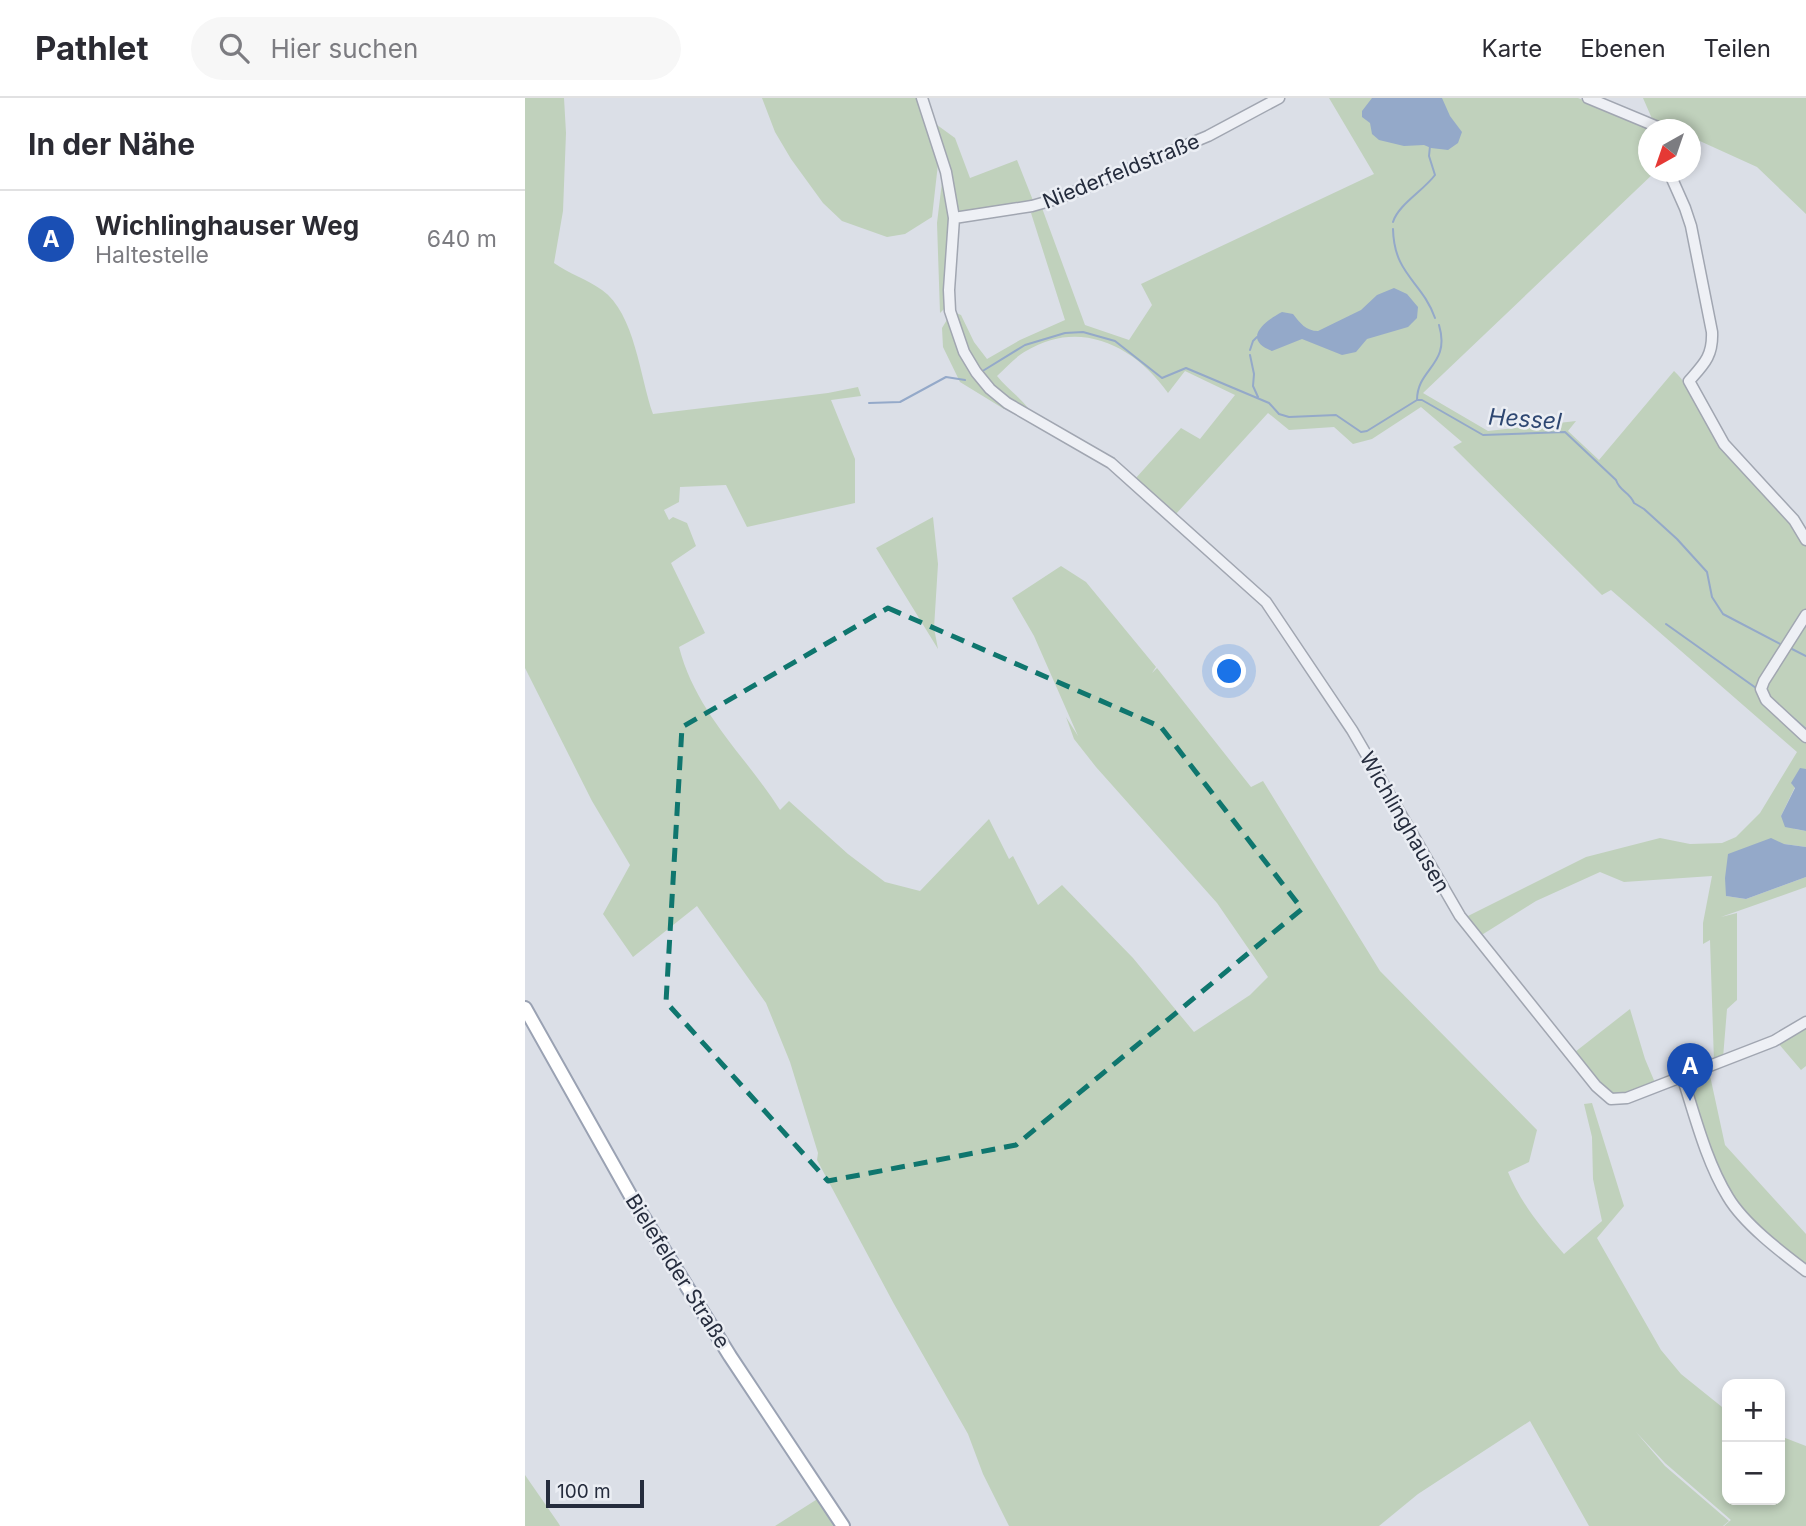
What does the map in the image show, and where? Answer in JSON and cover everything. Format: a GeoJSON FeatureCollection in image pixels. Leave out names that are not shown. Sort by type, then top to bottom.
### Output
{"type":"FeatureCollection","features":[{"type":"Feature","properties":{"kind":"main road","name":"Bielefelder Straße"},"geometry":{"type":"LineString","coordinates":[[525,1008],[633,1200],[730,1356],[843,1526]]}},
{"type":"Feature","properties":{"kind":"street","name":"Wichlinghausen"},"geometry":{"type":"LineString","coordinates":[[922,98],[946,172],[954,218],[950,311],[955,330],[976,372],[990,389],[1033,419],[1111,463],[1266,603],[1352,730],[1460,916],[1597,1086],[1611,1099],[1627,1098],[1774,1041],[1806,1022]]}},
{"type":"Feature","properties":{"kind":"street","name":"Niederfeldstraße"},"geometry":{"type":"LineString","coordinates":[[954,218],[1033,206],[1060,198],[1207,136],[1279,98]]}},
{"type":"Feature","properties":{"kind":"street"},"geometry":{"type":"LineString","coordinates":[[1588,98],[1639,119]]}},
{"type":"Feature","properties":{"kind":"street"},"geometry":{"type":"LineString","coordinates":[[1673,182],[1691,226],[1712,332],[1712,348],[1706,361],[1689,382],[1724,444],[1794,520],[1806,540]]}},
{"type":"Feature","properties":{"kind":"street"},"geometry":{"type":"LineString","coordinates":[[1806,615],[1763,681],[1761,689],[1766,700],[1806,737]]}},
{"type":"Feature","properties":{"kind":"street"},"geometry":{"type":"LineString","coordinates":[[1682,1076],[1707,1150],[1728,1197],[1739,1212],[1806,1271]]}},
{"type":"Feature","properties":{"kind":"highlighted area"},"geometry":{"type":"Polygon","coordinates":[[[888,608],[1161,727],[1302,909],[1016,1145],[828,1181],[666,1002],[682,727],[888,608]]]}},
{"type":"Feature","properties":{"kind":"green space"},"geometry":{"type":"Polygon","coordinates":[[[525,98],[564,98],[566,133],[563,211],[554,263],[602,290],[613,300],[622,314],[635,347],[653,414],[858,387],[861,396],[831,400],[855,459],[855,503],[747,527],[726,485],[680,487],[679,502],[664,510],[669,520],[673,517],[687,523],[696,546],[671,563],[705,633],[679,647],[687,671],[709,713],[780,810],[789,801],[848,854],[885,882],[920,891],[989,819],[1009,859],[1013,856],[1038,905],[1062,885],[1133,958],[1194,1032],[1250,995],[1268,977],[1217,903],[1074,739],[1066,717],[1078,736],[1034,636],[1012,598],[1061,566],[1086,582],[1156,667],[1152,673],[1157,668],[1251,787],[1263,781],[1380,971],[1537,1130],[1529,1162],[1508,1172],[1525,1205],[1564,1254],[1602,1221],[1593,1179],[1592,1137],[1584,1104],[1592,1103],[1624,1206],[1597,1238],[1661,1350],[1681,1374],[1722,1407],[1722,1505],[1785,1505],[1785,1438],[1806,1446],[1806,1526],[1724,1526],[1731,1520],[1665,1463],[1636,1432],[1665,1466],[1729,1521],[1723,1526],[1589,1526],[1530,1421],[1418,1494],[1379,1526],[1009,1526],[983,1474],[968,1434],[817,1160],[818,1153],[790,1062],[766,1003],[697,906],[633,957],[603,914],[630,865],[592,801],[525,668],[525,98]]]}},
{"type":"Feature","properties":{"kind":"green space"},"geometry":{"type":"Polygon","coordinates":[[[762,98],[917,98],[938,164],[932,217],[905,234],[887,237],[842,221],[823,203],[791,159],[775,132],[762,98]]]}},
{"type":"Feature","properties":{"kind":"green space"},"geometry":{"type":"Polygon","coordinates":[[[1329,98],[1578,98],[1638,121],[1638,182],[1645,182],[1423,393],[1488,431],[1576,421],[1568,431],[1599,460],[1674,371],[1687,386],[1715,435],[1774,502],[1806,545],[1806,731],[1766,694],[1766,683],[1758,687],[1806,739],[1806,769],[1800,769],[1792,784],[1795,787],[1781,816],[1795,829],[1806,831],[1806,847],[1784,844],[1726,896],[1746,899],[1806,877],[1806,887],[1721,917],[1737,913],[1737,1000],[1727,1009],[1723,1058],[1714,1062],[1710,940],[1703,944],[1703,923],[1712,876],[1624,882],[1600,872],[1536,901],[1480,936],[1466,917],[1586,857],[1660,838],[1690,844],[1722,843],[1736,837],[1760,813],[1797,752],[1611,590],[1602,595],[1453,447],[1462,442],[1421,407],[1372,439],[1353,444],[1334,427],[1289,430],[1268,413],[1175,515],[1135,479],[1181,428],[1200,439],[1235,395],[1185,371],[1168,393],[1155,376],[1123,350],[1086,337],[1066,337],[1046,341],[1026,351],[997,376],[1026,405],[1033,416],[992,387],[967,350],[954,312],[961,315],[974,342],[987,359],[1020,340],[1065,320],[1031,213],[1042,208],[1085,325],[1129,340],[1152,305],[1141,284],[1374,174],[1329,98]]]}},
{"type":"Feature","properties":{"kind":"green space"},"geometry":{"type":"Polygon","coordinates":[[[1643,98],[1806,98],[1806,214],[1757,167],[1701,142],[1701,119],[1652,119],[1643,98]]]}},
{"type":"Feature","properties":{"kind":"green space"},"geometry":{"type":"Polygon","coordinates":[[[933,122],[955,138],[970,178],[1017,160],[1034,203],[962,213],[957,208],[933,122]]]}},
{"type":"Feature","properties":{"kind":"green space"},"geometry":{"type":"Polygon","coordinates":[[[942,182],[949,210],[950,244],[945,308],[940,313],[937,223],[942,182]]]}},
{"type":"Feature","properties":{"kind":"green space"},"geometry":{"type":"Polygon","coordinates":[[[948,318],[961,355],[1004,409],[960,382],[943,347],[942,328],[948,318]]]}},
{"type":"Feature","properties":{"kind":"green space"},"geometry":{"type":"Polygon","coordinates":[[[933,517],[938,564],[934,628],[938,649],[876,548],[933,517]]]}},
{"type":"Feature","properties":{"kind":"green space"},"geometry":{"type":"Polygon","coordinates":[[[1630,1009],[1656,1085],[1622,1095],[1610,1093],[1575,1052],[1630,1009]]]}},
{"type":"Feature","properties":{"kind":"green space"},"geometry":{"type":"Polygon","coordinates":[[[1806,1027],[1806,1066],[1801,1070],[1778,1043],[1806,1027]]]}},
{"type":"Feature","properties":{"kind":"green space"},"geometry":{"type":"Polygon","coordinates":[[[1709,1071],[1725,1145],[1806,1234],[1806,1270],[1738,1209],[1724,1186],[1686,1079],[1709,1071]]]}},
{"type":"Feature","properties":{"kind":"green space"},"geometry":{"type":"Polygon","coordinates":[[[525,1475],[559,1524],[560,1526],[525,1526],[525,1475]]]}},
{"type":"Feature","properties":{"kind":"green space"},"geometry":{"type":"Polygon","coordinates":[[[819,1498],[836,1526],[775,1526],[819,1498]]]}},
{"type":"Feature","properties":{"kind":"water"},"geometry":{"type":"Polygon","coordinates":[[[1372,98],[1442,98],[1450,116],[1462,132],[1458,143],[1448,150],[1424,145],[1404,146],[1379,140],[1372,134],[1370,123],[1362,117],[1362,111],[1372,98]]]}},
{"type":"Feature","properties":{"kind":"water"},"geometry":{"type":"Polygon","coordinates":[[[1394,288],[1407,294],[1418,307],[1417,318],[1408,327],[1367,339],[1356,352],[1342,355],[1302,339],[1272,351],[1258,341],[1257,336],[1263,325],[1282,312],[1293,314],[1307,328],[1318,331],[1361,310],[1377,295],[1394,288]]]}},
{"type":"Feature","properties":{"kind":"water"},"geometry":{"type":"Polygon","coordinates":[[[1800,768],[1806,769],[1806,831],[1785,827],[1781,816],[1795,788],[1791,783],[1800,768]]]}},
{"type":"Feature","properties":{"kind":"water"},"geometry":{"type":"Polygon","coordinates":[[[1771,838],[1784,844],[1806,847],[1806,877],[1746,899],[1726,896],[1728,854],[1771,838]]]}},
{"type":"Feature","properties":{"kind":"waterway"},"geometry":{"type":"LineString","coordinates":[[1393,222],[1400,210],[1435,175],[1429,156],[1430,146]]}},
{"type":"Feature","properties":{"kind":"waterway"},"geometry":{"type":"LineString","coordinates":[[1393,229],[1398,257],[1403,268],[1430,305],[1435,318]]}},
{"type":"Feature","properties":{"kind":"waterway"},"geometry":{"type":"LineString","coordinates":[[1417,400],[1422,380],[1441,349],[1439,325]]}},
{"type":"Feature","properties":{"kind":"waterway","name":"Hessel"},"geometry":{"type":"LineString","coordinates":[[981,372],[1025,345],[1065,333],[1083,332],[1115,341],[1162,378],[1186,368],[1269,403],[1279,414],[1289,417],[1336,415],[1361,432],[1367,431],[1417,400],[1422,400],[1483,435],[1565,432],[1616,480],[1634,503],[1677,539],[1707,572],[1712,597],[1723,614],[1782,645]]}},
{"type":"Feature","properties":{"kind":"waterway"},"geometry":{"type":"LineString","coordinates":[[1250,350],[1257,337]]}},
{"type":"Feature","properties":{"kind":"waterway"},"geometry":{"type":"LineString","coordinates":[[1250,355],[1254,374],[1253,386],[1258,397]]}},
{"type":"Feature","properties":{"kind":"waterway","name":"Hessel"},"geometry":{"type":"LineString","coordinates":[[869,403],[900,402],[946,377],[965,380]]}},
{"type":"Feature","properties":{"kind":"waterway","name":"Hessel"},"geometry":{"type":"LineString","coordinates":[[1666,624],[1756,688]]}},
{"type":"Feature","properties":{"kind":"waterway","name":"Hessel"},"geometry":{"type":"LineString","coordinates":[[1792,649],[1806,656]]}},
{"type":"Feature","properties":{"kind":"waterway","name":"Hessel"},"geometry":{"type":"LineString","coordinates":[[1769,697],[1806,729]]}},
{"type":"Feature","properties":{"kind":"place","name":"Wichlinghauser Weg"},"geometry":{"type":"Point","coordinates":[1690,1101]}}]}
